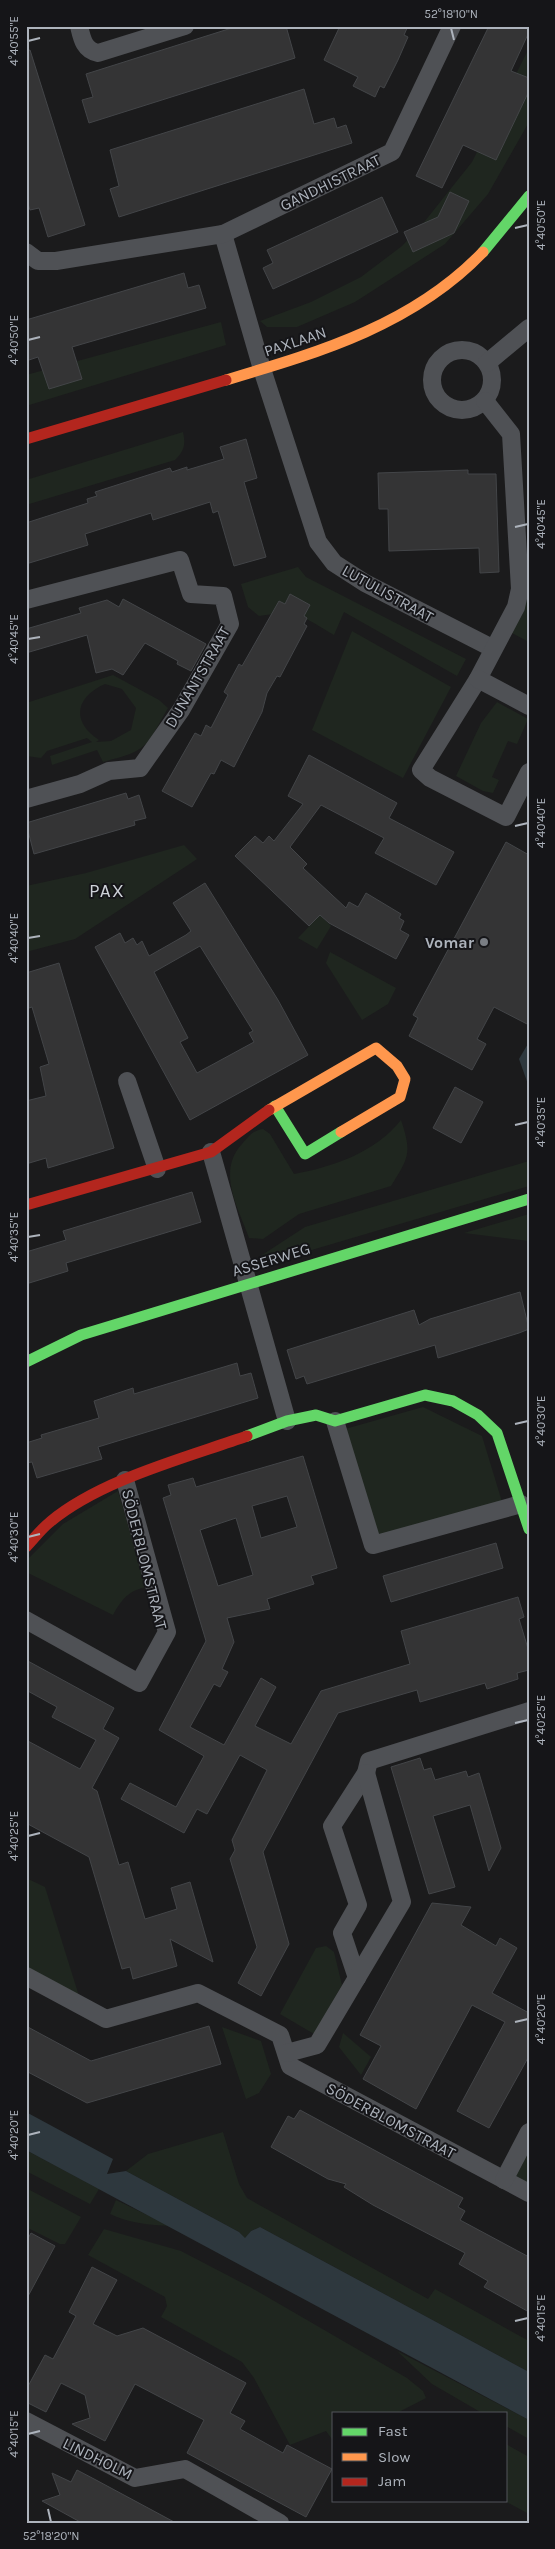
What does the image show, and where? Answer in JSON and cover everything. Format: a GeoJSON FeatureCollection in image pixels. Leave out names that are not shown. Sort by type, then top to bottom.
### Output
{"type":"FeatureCollection","features":[{"type":"Feature","properties":{"kind":"street"},"geometry":{"type":"LineString","coordinates":[[78,26],[84,43],[90,51],[98,53],[185,26]]}},
{"type":"Feature","properties":{"kind":"street","name":"GANDHISTRAAT"},"geometry":{"type":"LineString","coordinates":[[27,256],[38,261],[56,261],[223,234],[392,152],[452,26]]}},
{"type":"Feature","properties":{"kind":"street","name":"PAXLAAN"},"geometry":{"type":"LineString","coordinates":[[26,439],[317,353],[370,332],[416,305],[461,274],[494,239],[529,196]]}},
{"type":"Feature","properties":{"kind":"street"},"geometry":{"type":"LineString","coordinates":[[223,234],[262,369]]}},
{"type":"Feature","properties":{"kind":"street"},"geometry":{"type":"LineString","coordinates":[[487,363],[529,328]]}},
{"type":"Feature","properties":{"kind":"street"},"geometry":{"type":"LineString","coordinates":[[461,350],[471,352],[487,363],[492,382],[485,401],[468,410],[449,407],[440,401],[435,393],[433,374],[443,358],[461,350]]}},
{"type":"Feature","properties":{"kind":"street","name":"LUTULISTRAAT"},"geometry":{"type":"LineString","coordinates":[[262,369],[308,517],[318,542],[334,563],[365,583],[492,648]]}},
{"type":"Feature","properties":{"kind":"street"},"geometry":{"type":"LineString","coordinates":[[485,401],[511,434],[524,563],[520,589],[516,608],[492,648],[478,679],[421,770],[430,778],[506,817],[529,772]]}},
{"type":"Feature","properties":{"kind":"street","name":"DUNANTSTRAAT"},"geometry":{"type":"LineString","coordinates":[[26,600],[180,560],[191,594],[223,596],[230,624],[181,710],[140,768],[109,771],[80,784],[26,799]]}},
{"type":"Feature","properties":{"kind":"street"},"geometry":{"type":"LineString","coordinates":[[478,679],[529,706]]}},
{"type":"Feature","properties":{"kind":"street"},"geometry":{"type":"LineString","coordinates":[[26,1205],[157,1170],[211,1152],[275,1106],[376,1048],[397,1066],[405,1079],[400,1097],[305,1154],[275,1106]]}},
{"type":"Feature","properties":{"kind":"street"},"geometry":{"type":"LineString","coordinates":[[127,1081],[157,1170]]}},
{"type":"Feature","properties":{"kind":"street"},"geometry":{"type":"LineString","coordinates":[[211,1152],[287,1421]]}},
{"type":"Feature","properties":{"kind":"street","name":"ASSERWEG"},"geometry":{"type":"LineString","coordinates":[[26,1362],[81,1335],[529,1199]]}},
{"type":"Feature","properties":{"kind":"street","name":"SÖDERBLOMSTRAAT"},"geometry":{"type":"LineString","coordinates":[[26,1547],[50,1522],[87,1497],[125,1480],[287,1421],[316,1415],[335,1421],[425,1395],[453,1401],[478,1415],[497,1433],[529,1529]]}},
{"type":"Feature","properties":{"kind":"street"},"geometry":{"type":"LineString","coordinates":[[335,1421],[373,1545],[521,1504]]}},
{"type":"Feature","properties":{"kind":"street","name":"SÖDERBLOMSTRAAT"},"geometry":{"type":"LineString","coordinates":[[26,1620],[138,1683],[166,1632],[125,1480]]}},
{"type":"Feature","properties":{"kind":"street"},"geometry":{"type":"LineString","coordinates":[[357,1978],[342,1933],[358,1905],[332,1826],[366,1773],[369,1761],[529,1711]]}},
{"type":"Feature","properties":{"kind":"street"},"geometry":{"type":"LineString","coordinates":[[287,2053],[317,2045],[402,1902],[366,1773]]}},
{"type":"Feature","properties":{"kind":"street","name":"SÖDERBLOMSTRAAT"},"geometry":{"type":"LineString","coordinates":[[26,1976],[106,2019],[198,1993],[280,2034],[290,2066],[529,2194]]}},
{"type":"Feature","properties":{"kind":"street"},"geometry":{"type":"LineString","coordinates":[[504,2180],[529,2132]]}},
{"type":"Feature","properties":{"kind":"street","name":"LINDHOLM"},"geometry":{"type":"LineString","coordinates":[[26,2421],[135,2478],[185,2469],[280,2523]]}},
{"type":"Feature","properties":{"kind":"shaded area"},"geometry":{"type":"Polygon","coordinates":[[[529,48],[529,122],[488,194],[445,244],[355,302],[297,327],[267,327],[260,321],[311,302],[361,277],[402,246],[421,226],[472,162],[529,48]]]}},
{"type":"Feature","properties":{"kind":"shaded area"},"geometry":{"type":"Polygon","coordinates":[[[221,322],[226,345],[26,406],[26,375],[221,322]]]}},
{"type":"Feature","properties":{"kind":"shaded area"},"geometry":{"type":"Polygon","coordinates":[[[183,432],[184,448],[175,460],[26,505],[26,480],[183,432]]]}},
{"type":"Feature","properties":{"kind":"shaded area"},"geometry":{"type":"Polygon","coordinates":[[[298,567],[306,577],[466,659],[457,676],[344,612],[334,635],[299,616],[272,614],[259,616],[248,607],[241,584],[298,567]]]}},
{"type":"Feature","properties":{"kind":"shaded area"},"geometry":{"type":"Polygon","coordinates":[[[529,596],[529,642],[508,631],[529,596]]]}},
{"type":"Feature","properties":{"kind":"shaded area"},"geometry":{"type":"Polygon","coordinates":[[[352,631],[451,687],[403,778],[312,730],[352,631]]]}},
{"type":"Feature","properties":{"kind":"shaded area"},"geometry":{"type":"Polygon","coordinates":[[[113,675],[159,700],[168,708],[155,732],[144,746],[138,750],[103,762],[97,750],[52,765],[50,756],[92,742],[87,738],[47,751],[41,758],[26,756],[26,703],[113,675]],[[105,684],[95,689],[87,696],[83,703],[80,710],[81,718],[90,733],[99,740],[96,742],[111,741],[131,730],[136,708],[122,689],[105,684]]]}},
{"type":"Feature","properties":{"kind":"shaded area"},"geometry":{"type":"Polygon","coordinates":[[[497,702],[528,719],[517,744],[508,741],[492,777],[499,780],[493,793],[483,791],[456,776],[481,723],[497,702]]]}},
{"type":"Feature","properties":{"kind":"shaded area"},"geometry":{"type":"Polygon","coordinates":[[[184,845],[197,859],[75,939],[26,952],[26,886],[86,873],[184,845]]]}},
{"type":"Feature","properties":{"kind":"shaded area"},"geometry":{"type":"Polygon","coordinates":[[[320,915],[331,926],[317,949],[298,938],[320,915]]]}},
{"type":"Feature","properties":{"kind":"shaded area"},"geometry":{"type":"Polygon","coordinates":[[[330,952],[396,988],[388,1004],[362,1020],[326,963],[330,952]]]}},
{"type":"Feature","properties":{"kind":"shaded area"},"geometry":{"type":"Polygon","coordinates":[[[529,1042],[529,1087],[519,1059],[529,1042]]]}},
{"type":"Feature","properties":{"kind":"shaded area"},"geometry":{"type":"Polygon","coordinates":[[[401,1120],[407,1140],[407,1154],[402,1168],[391,1186],[299,1214],[263,1239],[249,1238],[232,1191],[230,1178],[234,1155],[251,1134],[263,1129],[270,1134],[294,1174],[324,1167],[353,1156],[379,1141],[401,1120]]]}},
{"type":"Feature","properties":{"kind":"shaded area"},"geometry":{"type":"Polygon","coordinates":[[[529,1161],[529,1186],[254,1267],[253,1261],[305,1227],[529,1161]]]}},
{"type":"Feature","properties":{"kind":"shaded area"},"geometry":{"type":"Polygon","coordinates":[[[529,1214],[529,1241],[464,1233],[529,1214]]]}},
{"type":"Feature","properties":{"kind":"shaded area"},"geometry":{"type":"Polygon","coordinates":[[[423,1407],[482,1436],[503,1505],[373,1540],[345,1429],[423,1407]]]}},
{"type":"Feature","properties":{"kind":"shaded area"},"geometry":{"type":"Polygon","coordinates":[[[118,1491],[146,1587],[126,1596],[113,1615],[26,1572],[26,1561],[63,1524],[118,1491]]]}},
{"type":"Feature","properties":{"kind":"shaded area"},"geometry":{"type":"Polygon","coordinates":[[[26,1878],[45,1887],[79,1996],[26,1970],[26,1878]]]}},
{"type":"Feature","properties":{"kind":"shaded area"},"geometry":{"type":"Polygon","coordinates":[[[326,1946],[334,1952],[342,1985],[314,2034],[280,2014],[316,1948],[326,1946]]]}},
{"type":"Feature","properties":{"kind":"shaded area"},"geometry":{"type":"Polygon","coordinates":[[[222,2027],[261,2041],[271,2074],[259,2093],[246,2099],[222,2027]]]}},
{"type":"Feature","properties":{"kind":"shaded area"},"geometry":{"type":"Polygon","coordinates":[[[343,2033],[371,2057],[361,2075],[339,2047],[343,2033]]]}},
{"type":"Feature","properties":{"kind":"shaded area"},"geometry":{"type":"Polygon","coordinates":[[[26,2112],[113,2159],[107,2174],[126,2171],[239,2232],[245,2238],[251,2231],[260,2227],[529,2372],[529,2420],[26,2150],[26,2112]]]}},
{"type":"Feature","properties":{"kind":"shaded area"},"geometry":{"type":"Polygon","coordinates":[[[223,2132],[239,2184],[247,2198],[428,2299],[435,2289],[529,2341],[529,2372],[260,2227],[251,2231],[245,2239],[239,2232],[126,2171],[148,2154],[223,2132]]]}},
{"type":"Feature","properties":{"kind":"shaded area"},"geometry":{"type":"Polygon","coordinates":[[[26,2150],[99,2189],[90,2204],[26,2171],[26,2150]]]}},
{"type":"Feature","properties":{"kind":"shaded area"},"geometry":{"type":"Polygon","coordinates":[[[523,2153],[529,2156],[529,2188],[510,2179],[523,2153]]]}},
{"type":"Feature","properties":{"kind":"shaded area"},"geometry":{"type":"Polygon","coordinates":[[[26,2188],[81,2217],[65,2244],[60,2244],[26,2227],[26,2188]]]}},
{"type":"Feature","properties":{"kind":"shaded area"},"geometry":{"type":"Polygon","coordinates":[[[116,2200],[170,2226],[132,2221],[110,2214],[116,2200]]]}},
{"type":"Feature","properties":{"kind":"shaded area"},"geometry":{"type":"Polygon","coordinates":[[[104,2229],[181,2251],[250,2287],[407,2378],[423,2391],[426,2398],[399,2412],[332,2412],[332,2439],[326,2431],[290,2445],[254,2378],[242,2362],[161,2317],[167,2306],[165,2297],[88,2255],[104,2229]]]}},
{"type":"Feature","properties":{"kind":"shaded area"},"geometry":{"type":"Polygon","coordinates":[[[397,2351],[529,2420],[529,2439],[508,2427],[508,2412],[480,2412],[432,2384],[397,2351]]]}},
{"type":"Feature","properties":{"kind":"shaded area"},"geometry":{"type":"Polygon","coordinates":[[[508,2445],[529,2457],[529,2514],[507,2502],[508,2445]]]}},
{"type":"Feature","properties":{"kind":"building"},"geometry":{"type":"Polygon","coordinates":[[[238,26],[286,26],[295,58],[89,123],[82,100],[93,97],[86,74],[238,26]]]}},
{"type":"Feature","properties":{"kind":"building"},"geometry":{"type":"Polygon","coordinates":[[[340,26],[408,26],[404,35],[408,37],[398,60],[384,88],[380,86],[375,97],[353,86],[358,77],[324,60],[340,26]]]}},
{"type":"Feature","properties":{"kind":"building"},"geometry":{"type":"Polygon","coordinates":[[[489,26],[529,26],[529,32],[511,71],[529,78],[529,91],[496,160],[463,145],[442,188],[416,176],[489,26]]]}},
{"type":"Feature","properties":{"kind":"building"},"geometry":{"type":"Polygon","coordinates":[[[30,50],[85,225],[48,237],[39,208],[30,210],[26,197],[26,51],[30,50]]]}},
{"type":"Feature","properties":{"kind":"building"},"geometry":{"type":"Polygon","coordinates":[[[304,89],[314,124],[334,118],[337,128],[346,125],[352,143],[119,217],[110,189],[119,186],[110,150],[304,89]]]}},
{"type":"Feature","properties":{"kind":"building"},"geometry":{"type":"Polygon","coordinates":[[[450,192],[469,201],[454,233],[413,252],[404,232],[438,217],[450,192]]]}},
{"type":"Feature","properties":{"kind":"building"},"geometry":{"type":"Polygon","coordinates":[[[382,197],[398,232],[273,289],[263,268],[273,263],[267,250],[382,197]]]}},
{"type":"Feature","properties":{"kind":"building"},"geometry":{"type":"Polygon","coordinates":[[[184,273],[188,288],[199,285],[206,308],[72,347],[82,379],[49,389],[38,357],[26,361],[26,320],[184,273]]]}},
{"type":"Feature","properties":{"kind":"building"},"geometry":{"type":"Polygon","coordinates":[[[246,439],[257,478],[244,482],[266,557],[234,566],[218,511],[213,513],[210,502],[153,520],[151,513],[85,534],[88,545],[26,564],[26,523],[88,503],[87,499],[97,496],[95,492],[170,468],[172,472],[187,467],[187,470],[224,459],[220,447],[246,439]]]}},
{"type":"Feature","properties":{"kind":"building"},"geometry":{"type":"Polygon","coordinates":[[[468,470],[468,474],[496,474],[499,572],[480,573],[479,548],[389,551],[388,509],[379,509],[378,473],[468,470]]]}},
{"type":"Feature","properties":{"kind":"building"},"geometry":{"type":"Polygon","coordinates":[[[290,594],[310,605],[304,616],[307,618],[304,624],[307,626],[280,677],[277,676],[267,693],[262,712],[234,767],[221,760],[214,774],[211,773],[192,807],[162,791],[195,733],[201,736],[206,725],[211,728],[228,695],[224,692],[239,664],[242,666],[279,601],[285,604],[290,594]]]}},
{"type":"Feature","properties":{"kind":"building"},"geometry":{"type":"Polygon","coordinates":[[[123,599],[206,644],[191,671],[177,664],[178,661],[145,643],[123,675],[112,669],[96,673],[87,635],[26,653],[26,629],[81,613],[79,608],[107,600],[119,607],[123,599]]]}},
{"type":"Feature","properties":{"kind":"building"},"geometry":{"type":"Polygon","coordinates":[[[309,755],[397,803],[389,818],[454,852],[436,885],[375,853],[384,838],[321,805],[290,847],[307,864],[303,868],[346,908],[349,902],[358,907],[366,893],[401,914],[399,918],[404,921],[400,930],[409,935],[396,959],[329,923],[320,915],[309,926],[235,856],[255,836],[263,843],[269,836],[274,841],[303,804],[288,796],[309,755]]]}},
{"type":"Feature","properties":{"kind":"building"},"geometry":{"type":"Polygon","coordinates":[[[126,793],[128,799],[139,795],[146,818],[134,821],[135,825],[34,854],[26,823],[126,793]]]}},
{"type":"Feature","properties":{"kind":"building"},"geometry":{"type":"Polygon","coordinates":[[[506,842],[529,855],[529,1025],[494,1007],[477,1039],[486,1044],[472,1070],[409,1036],[418,1018],[413,1015],[506,842]]]}},
{"type":"Feature","properties":{"kind":"building"},"geometry":{"type":"Polygon","coordinates":[[[205,883],[278,1000],[308,1055],[190,1120],[95,947],[120,933],[125,943],[133,938],[137,945],[142,941],[149,956],[191,931],[173,903],[205,883]],[[200,946],[154,972],[188,1038],[180,1042],[197,1073],[254,1042],[249,1033],[253,1031],[200,946]]]}},
{"type":"Feature","properties":{"kind":"building"},"geometry":{"type":"Polygon","coordinates":[[[59,963],[114,1148],[48,1168],[46,1158],[26,1164],[26,1101],[46,1096],[40,1067],[49,1064],[32,1007],[26,1009],[26,973],[59,963]]]}},
{"type":"Feature","properties":{"kind":"building"},"geometry":{"type":"Polygon","coordinates":[[[455,1087],[483,1102],[461,1143],[433,1128],[455,1087]]]}},
{"type":"Feature","properties":{"kind":"building"},"geometry":{"type":"Polygon","coordinates":[[[192,1192],[201,1222],[66,1263],[68,1271],[26,1284],[26,1252],[66,1240],[63,1231],[192,1192]]]}},
{"type":"Feature","properties":{"kind":"building"},"geometry":{"type":"Polygon","coordinates":[[[520,1292],[529,1329],[519,1333],[438,1358],[435,1345],[307,1384],[304,1376],[296,1379],[287,1350],[414,1310],[419,1325],[430,1319],[520,1292]]]}},
{"type":"Feature","properties":{"kind":"building"},"geometry":{"type":"Polygon","coordinates":[[[237,1363],[240,1376],[251,1373],[258,1398],[98,1447],[102,1459],[37,1478],[32,1462],[26,1463],[26,1443],[42,1438],[41,1435],[99,1418],[94,1401],[133,1388],[134,1394],[237,1363]]]}},
{"type":"Feature","properties":{"kind":"building"},"geometry":{"type":"Polygon","coordinates":[[[303,1456],[337,1568],[311,1576],[314,1584],[267,1599],[270,1609],[227,1618],[234,1642],[222,1669],[228,1672],[220,1687],[214,1684],[190,1727],[224,1745],[261,1678],[276,1687],[255,1726],[291,1744],[321,1691],[410,1664],[401,1631],[518,1597],[524,1617],[519,1619],[529,1652],[529,1670],[517,1673],[518,1679],[487,1689],[485,1683],[420,1702],[417,1690],[338,1713],[263,1852],[289,1944],[261,1996],[238,1983],[257,1947],[230,1859],[235,1850],[232,1840],[267,1770],[240,1755],[207,1814],[197,1809],[184,1833],[121,1799],[130,1783],[176,1807],[204,1756],[159,1730],[206,1641],[163,1498],[171,1495],[168,1485],[193,1478],[196,1487],[303,1456]],[[287,1496],[252,1506],[261,1538],[297,1527],[287,1496]],[[236,1518],[200,1530],[218,1586],[253,1575],[236,1518]]]}},
{"type":"Feature","properties":{"kind":"building"},"geometry":{"type":"Polygon","coordinates":[[[496,1543],[503,1568],[391,1602],[383,1576],[496,1543]]]}},
{"type":"Feature","properties":{"kind":"building"},"geometry":{"type":"Polygon","coordinates":[[[26,1660],[114,1708],[103,1729],[119,1738],[92,1788],[97,1791],[119,1865],[128,1862],[145,1919],[177,1909],[171,1888],[190,1882],[213,1962],[170,1939],[177,1966],[133,1979],[130,1967],[122,1969],[89,1857],[26,1823],[26,1740],[80,1769],[96,1740],[52,1717],[57,1707],[26,1690],[26,1660]]]}},
{"type":"Feature","properties":{"kind":"building"},"geometry":{"type":"Polygon","coordinates":[[[420,1758],[424,1770],[431,1768],[435,1780],[466,1771],[468,1777],[479,1773],[501,1848],[489,1871],[470,1805],[433,1816],[455,1887],[429,1894],[391,1767],[420,1758]]]}},
{"type":"Feature","properties":{"kind":"building"},"geometry":{"type":"Polygon","coordinates":[[[432,1903],[471,1907],[461,1925],[496,1946],[500,1938],[517,1948],[492,1993],[529,2013],[529,2056],[489,2128],[457,2111],[505,2022],[472,2005],[416,2109],[363,2079],[381,2046],[360,2035],[432,1903]]]}},
{"type":"Feature","properties":{"kind":"building"},"geometry":{"type":"Polygon","coordinates":[[[26,2026],[91,2061],[209,2026],[221,2064],[87,2103],[26,2071],[26,2026]]]}},
{"type":"Feature","properties":{"kind":"building"},"geometry":{"type":"Polygon","coordinates":[[[300,2110],[463,2198],[458,2207],[465,2211],[460,2220],[529,2257],[529,2312],[484,2287],[488,2281],[459,2264],[465,2253],[373,2205],[344,2187],[346,2184],[328,2179],[271,2147],[288,2116],[294,2119],[300,2110]]]}},
{"type":"Feature","properties":{"kind":"building"},"geometry":{"type":"Polygon","coordinates":[[[31,2233],[55,2246],[26,2300],[26,2242],[31,2233]]]}},
{"type":"Feature","properties":{"kind":"building"},"geometry":{"type":"Polygon","coordinates":[[[92,2267],[117,2280],[93,2324],[117,2336],[143,2328],[246,2383],[230,2413],[245,2421],[240,2429],[283,2453],[287,2445],[332,2469],[306,2517],[187,2453],[204,2420],[135,2384],[105,2441],[72,2424],[90,2418],[85,2395],[61,2383],[46,2412],[26,2402],[26,2390],[45,2355],[53,2359],[76,2316],[69,2312],[92,2267]]]}},
{"type":"Feature","properties":{"kind":"building"},"geometry":{"type":"Polygon","coordinates":[[[77,2470],[176,2523],[82,2523],[42,2501],[60,2495],[52,2473],[71,2482],[77,2470]]]}},
{"type":"Feature","properties":{"kind":"traffic: fast"},"geometry":{"type":"LineString","coordinates":[[483,252],[529,196]]}},
{"type":"Feature","properties":{"kind":"traffic: fast"},"geometry":{"type":"LineString","coordinates":[[275,1106],[305,1154],[341,1132]]}},
{"type":"Feature","properties":{"kind":"traffic: fast"},"geometry":{"type":"LineString","coordinates":[[26,1362],[81,1335],[529,1199]]}},
{"type":"Feature","properties":{"kind":"traffic: fast"},"geometry":{"type":"LineString","coordinates":[[247,1436],[287,1421],[316,1415],[335,1421],[425,1395],[453,1401],[478,1415],[497,1433],[529,1529]]}},
{"type":"Feature","properties":{"kind":"traffic: slow"},"geometry":{"type":"LineString","coordinates":[[226,380],[296,358],[364,333],[427,299],[456,277],[483,252]]}},
{"type":"Feature","properties":{"kind":"traffic: slow"},"geometry":{"type":"LineString","coordinates":[[269,1110],[376,1048],[397,1066],[405,1079],[400,1097],[341,1132]]}},
{"type":"Feature","properties":{"kind":"traffic: jam"},"geometry":{"type":"LineString","coordinates":[[26,439],[226,380]]}},
{"type":"Feature","properties":{"kind":"traffic: jam"},"geometry":{"type":"LineString","coordinates":[[26,1205],[211,1152],[269,1110]]}},
{"type":"Feature","properties":{"kind":"traffic: jam"},"geometry":{"type":"LineString","coordinates":[[26,1547],[50,1522],[70,1507],[93,1494],[144,1472],[247,1436]]}},
{"type":"Feature","properties":{"kind":"place","name":"Vomar"},"geometry":{"type":"Point","coordinates":[484,942]}},
{"type":"Feature","properties":{"kind":"district","name":"PAX"},"geometry":{"type":"Point","coordinates":[107,890]}}]}
